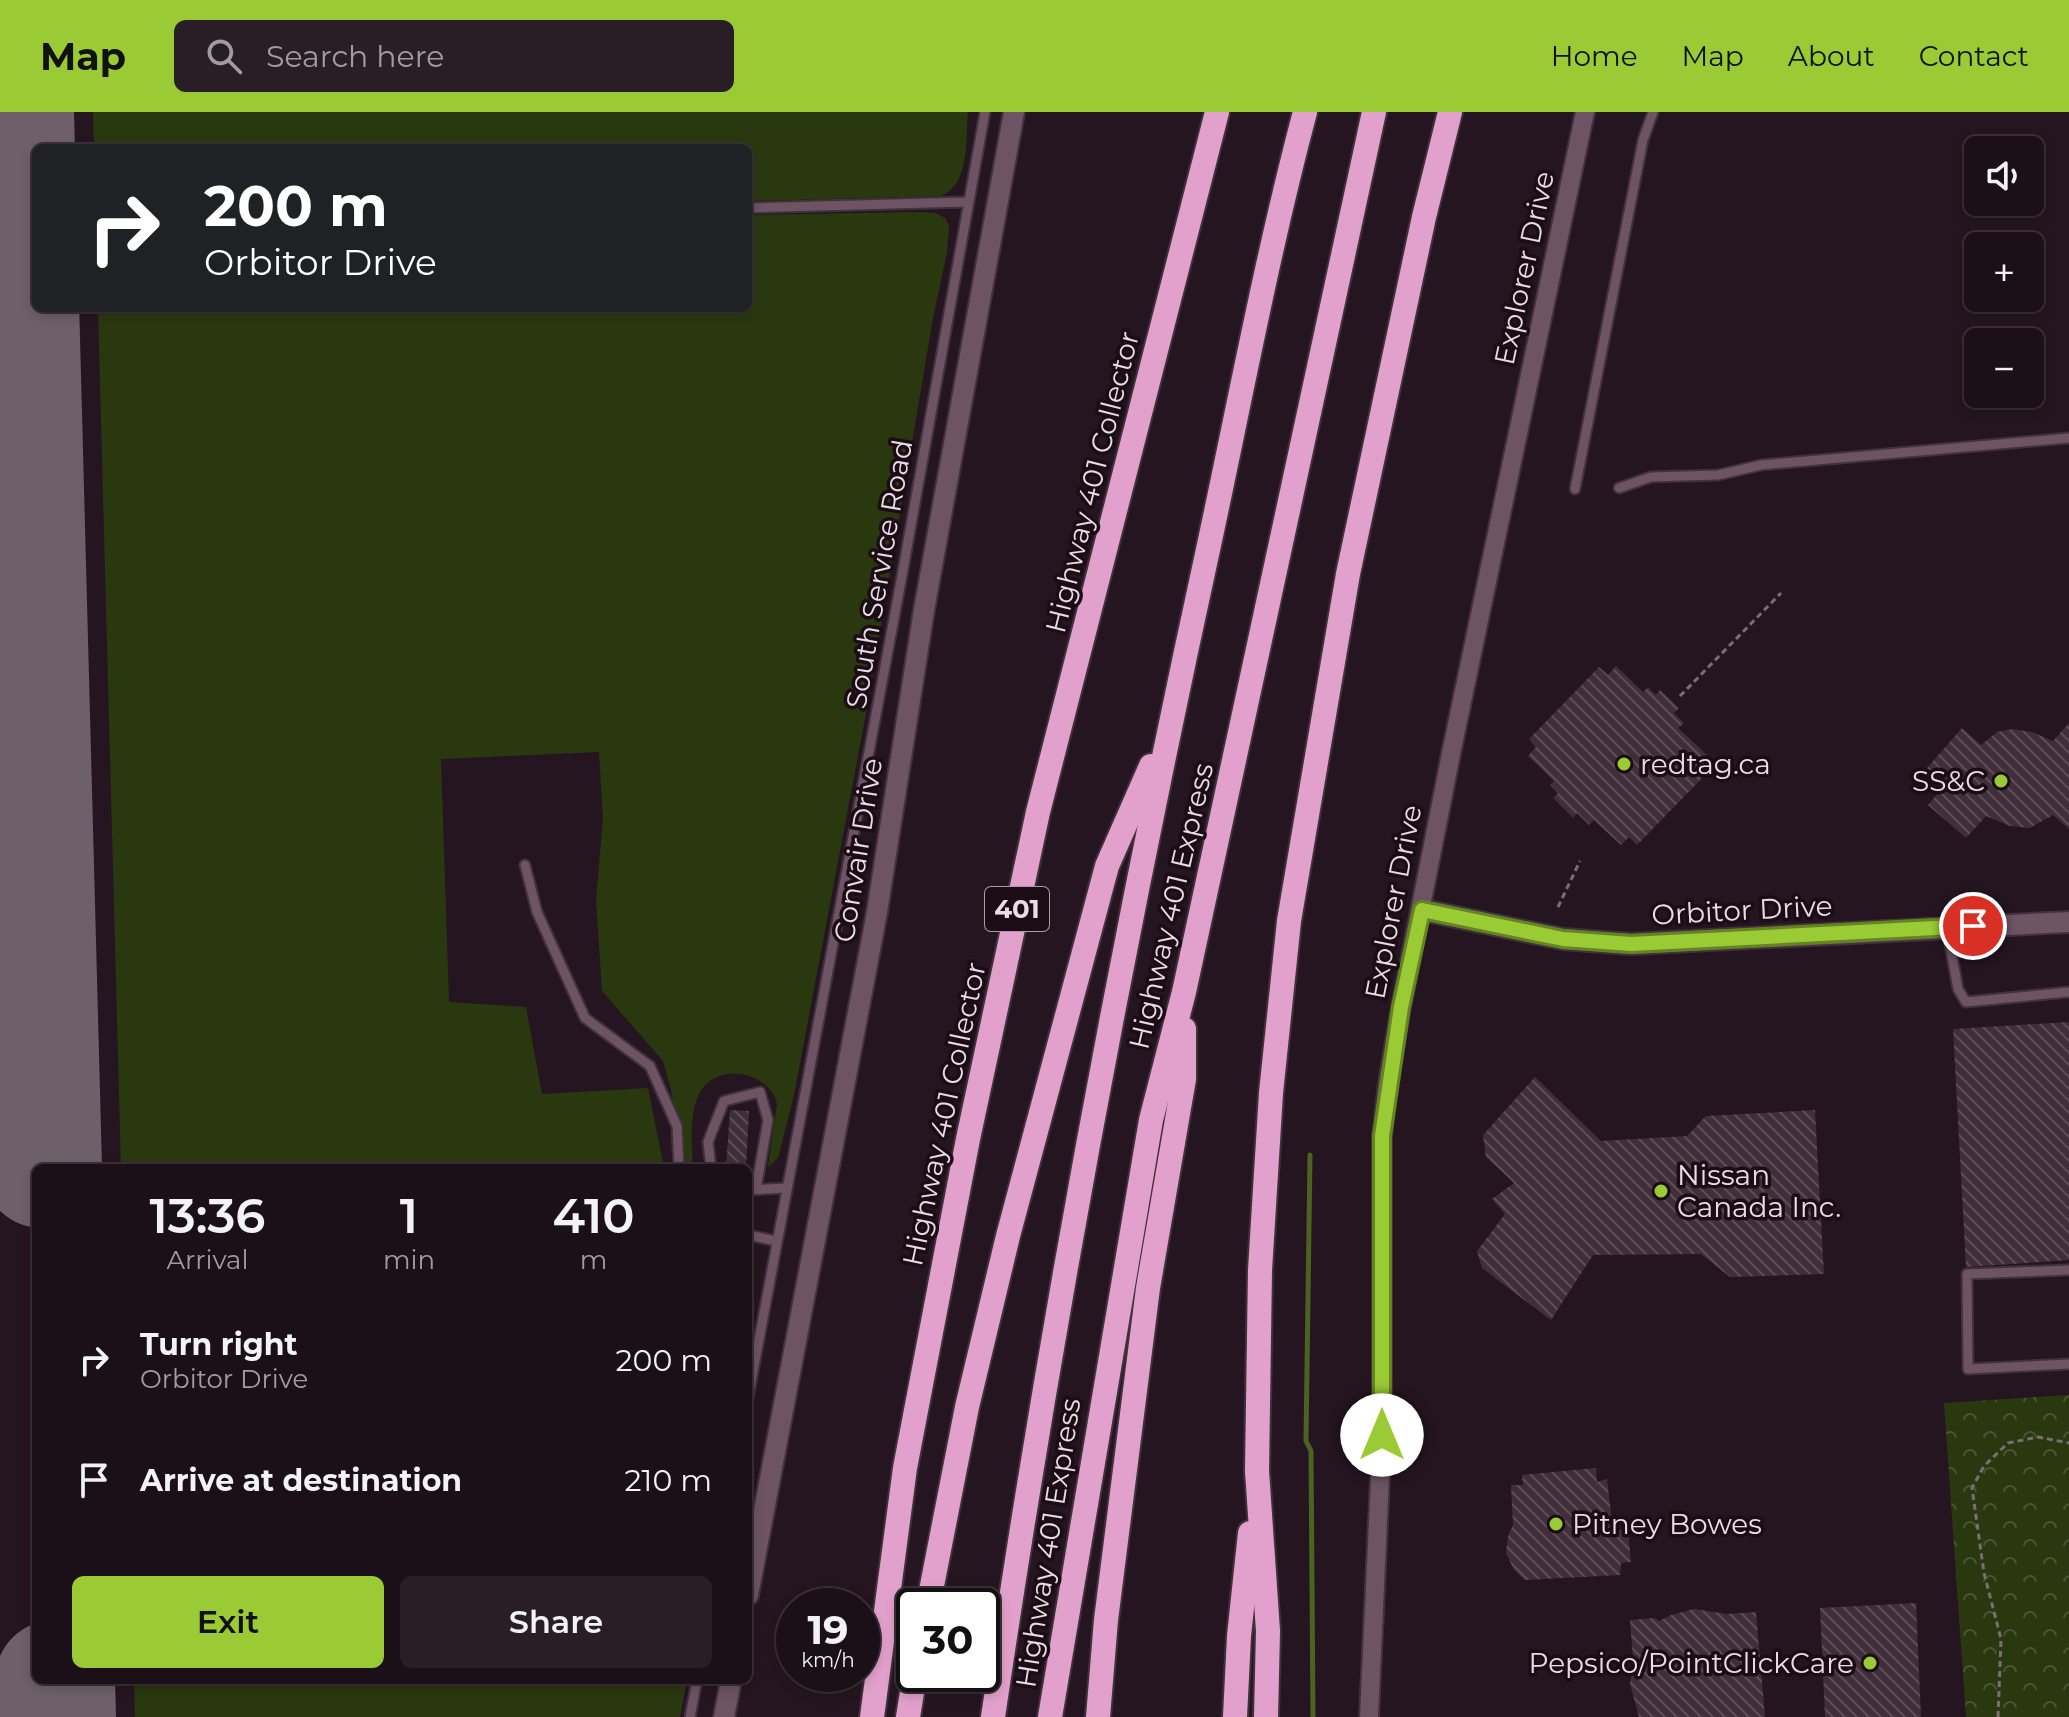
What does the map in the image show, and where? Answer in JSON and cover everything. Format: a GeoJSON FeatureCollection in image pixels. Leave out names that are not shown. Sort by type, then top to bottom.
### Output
{"type":"FeatureCollection","features":[{"type":"Feature","properties":{"kind":"highway","name":"Highway 401 Collector"},"geometry":{"type":"LineString","coordinates":[[872,1717],[905,1468],[988,1045],[1038,812],[1217,112]]}},
{"type":"Feature","properties":{"kind":"highway","name":"Highway 401 Express"},"geometry":{"type":"LineString","coordinates":[[993,1717],[1075,1205],[1170,724],[1305,112]]}},
{"type":"Feature","properties":{"kind":"highway","name":"Highway 401 Express"},"geometry":{"type":"LineString","coordinates":[[1050,1717],[1149,1135],[1184,992],[1374,112]]}},
{"type":"Feature","properties":{"kind":"highway"},"geometry":{"type":"LineString","coordinates":[[1266,1717],[1268,1631],[1257,1471],[1261,1256],[1271,1093],[1289,921],[1348,574],[1450,112]]}},
{"type":"Feature","properties":{"kind":"highway"},"geometry":{"type":"LineString","coordinates":[[932,1588],[967,1407],[998,1278],[1107,866],[1170,724]]}},
{"type":"Feature","properties":{"kind":"highway"},"geometry":{"type":"LineString","coordinates":[[1098,1717],[1106,1620],[1148,1288],[1184,1079],[1184,992]]}},
{"type":"Feature","properties":{"kind":"highway"},"geometry":{"type":"LineString","coordinates":[[1235,1717],[1239,1636],[1257,1471]]}},
{"type":"Feature","properties":{"kind":"highway"},"geometry":{"type":"LineString","coordinates":[[908,1717],[912,1692]]}},
{"type":"Feature","properties":{"kind":"street","name":"Convair Drive"},"geometry":{"type":"LineString","coordinates":[[752,1574],[874,927],[924,610],[1014,112]]}},
{"type":"Feature","properties":{"kind":"street","name":"Explorer Drive"},"geometry":{"type":"LineString","coordinates":[[1369,1717],[1382,1435],[1382,1136],[1401,1007],[1452,749],[1585,112]]}},
{"type":"Feature","properties":{"kind":"street","name":"Orbitor Drive"},"geometry":{"type":"LineString","coordinates":[[1422,910],[1563,939],[1631,944],[2069,922]]}},
{"type":"Feature","properties":{"kind":"street"},"geometry":{"type":"LineString","coordinates":[[724,1717],[730,1684]]}},
{"type":"Feature","properties":{"kind":"lane","name":"South Service Road"},"geometry":{"type":"LineString","coordinates":[[752,1375],[901,581],[985,112]]}},
{"type":"Feature","properties":{"kind":"lane"},"geometry":{"type":"LineString","coordinates":[[1575,489],[1640,156],[1653,112]]}},
{"type":"Feature","properties":{"kind":"lane"},"geometry":{"type":"LineString","coordinates":[[752,208],[967,202]]}},
{"type":"Feature","properties":{"kind":"lane"},"geometry":{"type":"LineString","coordinates":[[1619,488],[1651,477],[1718,475],[1761,465],[2069,438]]}},
{"type":"Feature","properties":{"kind":"lane"},"geometry":{"type":"LineString","coordinates":[[525,865],[537,912],[585,1018],[650,1066],[677,1126],[679,1164]]}},
{"type":"Feature","properties":{"kind":"lane"},"geometry":{"type":"LineString","coordinates":[[1947,927],[1958,989],[1966,1002],[2069,992]]}},
{"type":"Feature","properties":{"kind":"lane"},"geometry":{"type":"LineString","coordinates":[[711,1164],[708,1142],[724,1101],[760,1092],[768,1120],[752,1189],[786,1188]]}},
{"type":"Feature","properties":{"kind":"lane"},"geometry":{"type":"LineString","coordinates":[[752,1236],[776,1241]]}},
{"type":"Feature","properties":{"kind":"lane"},"geometry":{"type":"LineString","coordinates":[[2069,1270],[1967,1274],[1968,1369],[2069,1364]]}},
{"type":"Feature","properties":{"kind":"lane"},"geometry":{"type":"LineString","coordinates":[[752,1328],[760,1329]]}},
{"type":"Feature","properties":{"kind":"lane"},"geometry":{"type":"LineString","coordinates":[[690,1717],[696,1684]]}},
{"type":"Feature","properties":{"kind":"path"},"geometry":{"type":"LineString","coordinates":[[1680,696],[1781,593]]}},
{"type":"Feature","properties":{"kind":"path"},"geometry":{"type":"LineString","coordinates":[[1558,907],[1580,861]]}},
{"type":"Feature","properties":{"kind":"path"},"geometry":{"type":"LineString","coordinates":[[1998,1717],[2001,1639],[1984,1573],[1972,1488],[1984,1466],[2008,1443],[2038,1437],[2069,1443]]}},
{"type":"Feature","properties":{"kind":"green space"},"geometry":{"type":"Polygon","coordinates":[[[93,112],[968,112],[962,171],[951,190],[941,196],[752,201],[752,144],[94,144],[93,112]]]}},
{"type":"Feature","properties":{"kind":"green space"},"geometry":{"type":"Polygon","coordinates":[[[921,212],[936,213],[945,218],[949,226],[867,708],[794,1095],[778,1158],[768,1167],[777,1104],[772,1092],[753,1077],[729,1074],[717,1077],[699,1094],[692,1121],[693,1164],[681,1164],[671,1090],[663,1061],[602,991],[596,900],[603,819],[599,752],[441,759],[449,1002],[526,1007],[542,1094],[648,1088],[663,1164],[121,1164],[98,312],[752,312],[752,215],[921,212]]]}},
{"type":"Feature","properties":{"kind":"green space"},"geometry":{"type":"Polygon","coordinates":[[[2069,1395],[2069,1717],[1966,1717],[1944,1403],[2069,1395]]]}},
{"type":"Feature","properties":{"kind":"green space"},"geometry":{"type":"Polygon","coordinates":[[[134,1684],[686,1684],[680,1717],[135,1717],[134,1684]]]}},
{"type":"Feature","properties":{"kind":"building"},"geometry":{"type":"Polygon","coordinates":[[[1616,666],[1643,692],[1648,687],[1656,695],[1660,690],[1679,708],[1674,713],[1684,723],[1678,728],[1707,755],[1700,762],[1709,771],[1637,845],[1629,837],[1621,845],[1594,820],[1589,825],[1577,813],[1573,818],[1553,798],[1558,793],[1550,785],[1554,781],[1528,756],[1536,747],[1529,739],[1599,667],[1608,675],[1616,666]]]}},
{"type":"Feature","properties":{"kind":"building","name":"SS&C"},"geometry":{"type":"Polygon","coordinates":[[[2069,723],[2069,829],[2053,815],[2030,828],[2010,826],[1986,816],[1966,838],[1928,805],[1938,793],[1928,785],[1937,776],[1927,768],[1962,728],[1981,745],[1997,732],[2012,729],[2032,732],[2053,741],[2069,723]]]}},
{"type":"Feature","properties":{"kind":"building"},"geometry":{"type":"Polygon","coordinates":[[[2069,1022],[2069,1260],[1966,1267],[1953,1029],[2069,1022]]]}},
{"type":"Feature","properties":{"kind":"building","name":"Nissan Canada Inc."},"geometry":{"type":"Polygon","coordinates":[[[1535,1077],[1601,1141],[1687,1136],[1706,1116],[1815,1110],[1824,1274],[1730,1277],[1701,1254],[1593,1255],[1551,1320],[1482,1268],[1477,1251],[1505,1214],[1492,1199],[1514,1183],[1486,1157],[1483,1135],[1535,1077]]]}},
{"type":"Feature","properties":{"kind":"building"},"geometry":{"type":"Polygon","coordinates":[[[730,1110],[749,1111],[746,1164],[726,1164],[730,1110]]]}},
{"type":"Feature","properties":{"kind":"building"},"geometry":{"type":"Polygon","coordinates":[[[1596,1468],[1597,1482],[1607,1479],[1613,1531],[1628,1529],[1631,1562],[1621,1563],[1620,1575],[1525,1580],[1514,1570],[1506,1553],[1513,1525],[1511,1485],[1523,1485],[1522,1475],[1596,1468]]]}},
{"type":"Feature","properties":{"kind":"building","name":"Pepsico/PointClickCare"},"geometry":{"type":"Polygon","coordinates":[[[1916,1603],[1921,1717],[1825,1717],[1820,1608],[1916,1603]]]}},
{"type":"Feature","properties":{"kind":"building"},"geometry":{"type":"Polygon","coordinates":[[[1694,1609],[1727,1614],[1756,1612],[1765,1717],[1639,1717],[1630,1684],[1633,1659],[1630,1620],[1655,1618],[1659,1621],[1694,1609]]]}},
{"type":"Feature","properties":{"kind":"waterway"},"geometry":{"type":"LineString","coordinates":[[1310,1155],[1306,1441],[1311,1451],[1313,1717]]}},
{"type":"Feature","properties":{"kind":"taxiway"},"geometry":{"type":"LineString","coordinates":[[17,112],[20,235]]}},
{"type":"Feature","properties":{"kind":"taxiway"},"geometry":{"type":"LineString","coordinates":[[0,270],[23,435]]}},
{"type":"Feature","properties":{"kind":"taxiway"},"geometry":{"type":"LineString","coordinates":[[0,1097],[15,1014],[33,823]]}},
{"type":"Feature","properties":{"kind":"runway"},"geometry":{"type":"LineString","coordinates":[[14,112],[42,1164]]}},
{"type":"Feature","properties":{"kind":"runway"},"geometry":{"type":"LineString","coordinates":[[55,1684],[56,1717]]}},
{"type":"Feature","properties":{"kind":"place","name":"redtag.ca"},"geometry":{"type":"Point","coordinates":[1624,764]}},
{"type":"Feature","properties":{"kind":"place","name":"SS&C"},"geometry":{"type":"Point","coordinates":[2001,781]}},
{"type":"Feature","properties":{"kind":"place","name":"Nissan Canada Inc."},"geometry":{"type":"Point","coordinates":[1661,1191]}},
{"type":"Feature","properties":{"kind":"place","name":"Pitney Bowes"},"geometry":{"type":"Point","coordinates":[1556,1524]}},
{"type":"Feature","properties":{"kind":"place","name":"Pepsico/PointClickCare"},"geometry":{"type":"Point","coordinates":[1870,1663]}},
{"type":"Feature","properties":{"kind":"route"},"geometry":{"type":"LineString","coordinates":[[1382,1435],[1382,1136],[1401,1007],[1422,910],[1563,939],[1631,944],[1973,926]]}}]}
